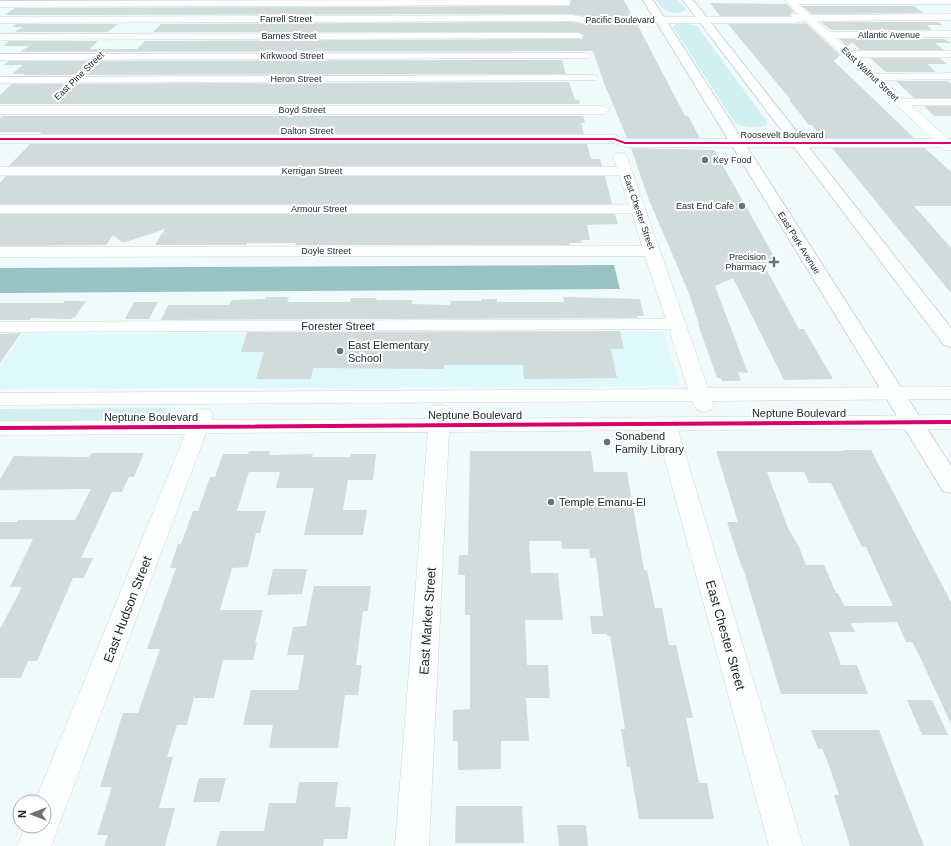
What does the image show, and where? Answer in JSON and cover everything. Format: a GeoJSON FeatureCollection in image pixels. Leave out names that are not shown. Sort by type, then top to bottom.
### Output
{"type":"FeatureCollection","features":[{"type":"Feature","properties":{"kind":"highway","name":"East Park Avenue"},"geometry":{"type":"LineString","coordinates":[[648,0],[951,485]]}},
{"type":"Feature","properties":{"kind":"highway"},"geometry":{"type":"LineString","coordinates":[[688,0],[951,341]]}},
{"type":"Feature","properties":{"kind":"street"},"geometry":{"type":"LineString","coordinates":[[0,4],[566,1]]}},
{"type":"Feature","properties":{"kind":"street","name":"East Chester Street"},"geometry":{"type":"LineString","coordinates":[[566,1],[710,424]]}},
{"type":"Feature","properties":{"kind":"street"},"geometry":{"type":"LineString","coordinates":[[790,1],[951,1]]}},
{"type":"Feature","properties":{"kind":"street","name":"East Walnut Street"},"geometry":{"type":"LineString","coordinates":[[790,1],[933,132]]}},
{"type":"Feature","properties":{"kind":"street","name":"East Pine Street"},"geometry":{"type":"LineString","coordinates":[[0,152],[157,2]]}},
{"type":"Feature","properties":{"kind":"street","name":"Pacific Boulevard"},"geometry":{"type":"LineString","coordinates":[[572,18],[583,20],[659,18],[793,20],[808,18],[951,17]]}},
{"type":"Feature","properties":{"kind":"street","name":"Farrell Street"},"geometry":{"type":"LineString","coordinates":[[0,20],[572,18]]}},
{"type":"Feature","properties":{"kind":"street","name":"Atlantic Avenue"},"geometry":{"type":"LineString","coordinates":[[827,35],[951,34]]}},
{"type":"Feature","properties":{"kind":"street","name":"Barnes Street"},"geometry":{"type":"LineString","coordinates":[[0,37],[578,36]]}},
{"type":"Feature","properties":{"kind":"street"},"geometry":{"type":"LineString","coordinates":[[848,54],[951,54]]}},
{"type":"Feature","properties":{"kind":"street","name":"Kirkwood Street"},"geometry":{"type":"LineString","coordinates":[[0,57],[585,56]]}},
{"type":"Feature","properties":{"kind":"street"},"geometry":{"type":"LineString","coordinates":[[872,77],[951,76]]}},
{"type":"Feature","properties":{"kind":"street","name":"Heron Street"},"geometry":{"type":"LineString","coordinates":[[0,80],[598,94]]}},
{"type":"Feature","properties":{"kind":"street","name":"Boyd Street"},"geometry":{"type":"LineString","coordinates":[[0,110],[598,94]]}},
{"type":"Feature","properties":{"kind":"street"},"geometry":{"type":"LineString","coordinates":[[900,102],[951,102]]}},
{"type":"Feature","properties":{"kind":"street","name":"Roosevelt Boulevard"},"geometry":{"type":"LineString","coordinates":[[793,138],[933,132],[949,142]]}},
{"type":"Feature","properties":{"kind":"street","name":"Roosevelt Boulevard"},"geometry":{"type":"LineString","coordinates":[[614,139],[625,144],[734,138],[949,142]]}},
{"type":"Feature","properties":{"kind":"street","name":"Dalton Street"},"geometry":{"type":"LineString","coordinates":[[0,139],[614,139]]}},
{"type":"Feature","properties":{"kind":"street","name":"Kerrigan Street"},"geometry":{"type":"LineString","coordinates":[[0,171],[625,171]]}},
{"type":"Feature","properties":{"kind":"street","name":"Armour Street"},"geometry":{"type":"LineString","coordinates":[[0,209],[638,209]]}},
{"type":"Feature","properties":{"kind":"street","name":"Doyle Street"},"geometry":{"type":"LineString","coordinates":[[0,252],[652,251]]}},
{"type":"Feature","properties":{"kind":"street","name":"Forester Street"},"geometry":{"type":"LineString","coordinates":[[0,327],[676,324]]}},
{"type":"Feature","properties":{"kind":"street","name":"Neptune Boulevard"},"geometry":{"type":"LineString","coordinates":[[0,399],[951,392]]}},
{"type":"Feature","properties":{"kind":"street","name":"East Market Street"},"geometry":{"type":"LineString","coordinates":[[412,846],[441,396]]}},
{"type":"Feature","properties":{"kind":"street","name":"East Hudson Street"},"geometry":{"type":"LineString","coordinates":[[52,800],[210,397]]}},
{"type":"Feature","properties":{"kind":"street","name":"Neptune Boulevard"},"geometry":{"type":"LineString","coordinates":[[0,428],[951,422]]}},
{"type":"Feature","properties":{"kind":"street","name":"East Chester Street"},"geometry":{"type":"LineString","coordinates":[[666,424],[786,846]]}},
{"type":"Feature","properties":{"kind":"street"},"geometry":{"type":"LineString","coordinates":[[34,846],[39,834]]}},
{"type":"Feature","properties":{"kind":"shaded area"},"geometry":{"type":"Polygon","coordinates":[[[656,0],[678,0],[686,10],[676,13],[668,12],[656,0]]]}},
{"type":"Feature","properties":{"kind":"shaded area"},"geometry":{"type":"Polygon","coordinates":[[[684,23],[697,26],[768,123],[766,126],[750,127],[735,123],[673,27],[676,24],[684,23]]]}},
{"type":"Feature","properties":{"kind":"shaded area"},"geometry":{"type":"Polygon","coordinates":[[[614,265],[620,289],[0,293],[0,268],[614,265]]]}},
{"type":"Feature","properties":{"kind":"shaded area","name":"East Elementary School"},"geometry":{"type":"Polygon","coordinates":[[[663,332],[680,386],[0,389],[0,367],[23,334],[663,332]]]}},
{"type":"Feature","properties":{"kind":"shaded area"},"geometry":{"type":"Polygon","coordinates":[[[167,408],[161,423],[0,424],[0,409],[167,408]]]}},
{"type":"Feature","properties":{"kind":"building"},"geometry":{"type":"Polygon","coordinates":[[[571,0],[624,0],[632,16],[583,16],[572,14],[5,15],[15,8],[570,6],[571,0]]]}},
{"type":"Feature","properties":{"kind":"building"},"geometry":{"type":"Polygon","coordinates":[[[710,3],[787,4],[795,12],[791,13],[790,16],[720,16],[710,3]]]}},
{"type":"Feature","properties":{"kind":"building"},"geometry":{"type":"Polygon","coordinates":[[[802,6],[914,6],[924,13],[812,14],[802,6]]]}},
{"type":"Feature","properties":{"kind":"building"},"geometry":{"type":"Polygon","coordinates":[[[572,22],[583,24],[637,24],[685,116],[688,116],[700,138],[627,138],[604,83],[593,51],[20,52],[29,46],[3,46],[9,41],[98,41],[90,49],[137,49],[145,41],[582,39],[584,35],[578,32],[153,32],[161,24],[572,22]]]}},
{"type":"Feature","properties":{"kind":"building"},"geometry":{"type":"Polygon","coordinates":[[[821,22],[938,22],[943,25],[927,25],[932,30],[831,30],[821,22]]]}},
{"type":"Feature","properties":{"kind":"building"},"geometry":{"type":"Polygon","coordinates":[[[806,23],[840,55],[834,61],[914,138],[822,138],[812,125],[809,125],[789,100],[791,100],[728,24],[806,23]]]}},
{"type":"Feature","properties":{"kind":"building"},"geometry":{"type":"Polygon","coordinates":[[[16,24],[118,24],[108,32],[14,32],[23,27],[12,27],[16,24]]]}},
{"type":"Feature","properties":{"kind":"building"},"geometry":{"type":"Polygon","coordinates":[[[840,39],[944,39],[951,43],[935,43],[944,50],[860,50],[852,42],[847,47],[840,39]]]}},
{"type":"Feature","properties":{"kind":"building"},"geometry":{"type":"Polygon","coordinates":[[[870,58],[939,58],[947,64],[927,64],[936,72],[886,72],[870,58]]]}},
{"type":"Feature","properties":{"kind":"building"},"geometry":{"type":"Polygon","coordinates":[[[562,60],[566,74],[23,75],[25,74],[12,74],[23,65],[4,65],[8,61],[562,60]]]}},
{"type":"Feature","properties":{"kind":"building"},"geometry":{"type":"Polygon","coordinates":[[[896,81],[947,81],[951,84],[951,98],[914,98],[896,81]]]}},
{"type":"Feature","properties":{"kind":"building"},"geometry":{"type":"Polygon","coordinates":[[[569,82],[575,100],[579,100],[580,104],[0,104],[0,95],[12,84],[569,82]]]}},
{"type":"Feature","properties":{"kind":"building"},"geometry":{"type":"Polygon","coordinates":[[[924,106],[951,106],[951,116],[934,116],[924,106]]]}},
{"type":"Feature","properties":{"kind":"building"},"geometry":{"type":"Polygon","coordinates":[[[3,116],[583,116],[585,123],[581,123],[584,134],[40,134],[42,132],[0,132],[0,118],[3,116]]]}},
{"type":"Feature","properties":{"kind":"building"},"geometry":{"type":"Polygon","coordinates":[[[30,144],[587,144],[591,159],[600,159],[602,166],[9,166],[30,144]]]}},
{"type":"Feature","properties":{"kind":"building"},"geometry":{"type":"Polygon","coordinates":[[[631,148],[714,150],[779,265],[764,265],[799,329],[804,329],[833,379],[784,380],[733,278],[715,286],[748,373],[738,372],[741,381],[722,381],[721,378],[717,378],[688,291],[649,200],[631,148]]]}},
{"type":"Feature","properties":{"kind":"building"},"geometry":{"type":"Polygon","coordinates":[[[832,148],[925,148],[951,172],[951,206],[914,206],[951,248],[951,293],[832,148]]]}},
{"type":"Feature","properties":{"kind":"building"},"geometry":{"type":"Polygon","coordinates":[[[6,176],[605,176],[612,204],[0,204],[0,183],[6,176]]]}},
{"type":"Feature","properties":{"kind":"building"},"geometry":{"type":"Polygon","coordinates":[[[0,214],[615,214],[618,224],[587,225],[590,240],[581,240],[582,243],[569,243],[570,245],[295,245],[296,243],[247,243],[247,245],[155,245],[165,229],[126,242],[122,242],[113,235],[106,245],[0,246],[0,214]]]}},
{"type":"Feature","properties":{"kind":"building"},"geometry":{"type":"Polygon","coordinates":[[[266,297],[289,297],[287,302],[350,302],[351,298],[377,298],[376,300],[412,300],[412,304],[450,305],[451,301],[481,301],[481,299],[497,299],[497,302],[564,302],[563,297],[640,299],[644,316],[637,316],[637,318],[161,320],[168,305],[229,305],[232,300],[265,299],[266,297]]]}},
{"type":"Feature","properties":{"kind":"building"},"geometry":{"type":"Polygon","coordinates":[[[65,301],[86,301],[75,317],[70,319],[31,318],[30,320],[0,320],[0,303],[63,303],[65,301]]]}},
{"type":"Feature","properties":{"kind":"building"},"geometry":{"type":"Polygon","coordinates":[[[134,302],[158,302],[149,319],[125,319],[134,302]]]}},
{"type":"Feature","properties":{"kind":"building"},"geometry":{"type":"Polygon","coordinates":[[[620,331],[624,349],[611,349],[617,378],[524,379],[523,365],[444,365],[444,369],[313,368],[311,379],[256,379],[264,352],[241,352],[247,332],[620,331]]]}},
{"type":"Feature","properties":{"kind":"building"},"geometry":{"type":"Polygon","coordinates":[[[21,333],[0,363],[0,334],[21,333]]]}},
{"type":"Feature","properties":{"kind":"building"},"geometry":{"type":"Polygon","coordinates":[[[843,450],[871,450],[951,602],[951,724],[919,655],[912,642],[906,642],[897,622],[851,623],[855,632],[829,632],[841,665],[857,665],[868,694],[781,694],[743,568],[727,522],[738,522],[716,451],[844,451],[843,450]],[[767,472],[788,528],[799,547],[806,565],[824,565],[836,593],[838,593],[844,606],[893,606],[866,547],[862,547],[831,483],[809,483],[804,472],[767,472]]]}},
{"type":"Feature","properties":{"kind":"building"},"geometry":{"type":"Polygon","coordinates":[[[249,451],[270,451],[269,455],[313,454],[312,457],[350,457],[351,454],[376,454],[373,480],[348,480],[343,510],[367,510],[363,535],[304,535],[314,488],[276,488],[280,472],[249,472],[237,511],[266,511],[260,533],[256,533],[248,567],[232,568],[220,610],[263,610],[255,643],[257,643],[253,660],[223,660],[214,698],[194,698],[187,725],[177,725],[167,757],[173,757],[159,808],[175,808],[165,846],[104,846],[108,835],[97,835],[112,787],[100,787],[123,713],[138,713],[160,649],[147,649],[176,568],[170,568],[178,544],[181,544],[193,511],[198,511],[210,477],[215,477],[223,454],[248,454],[249,451]]]}},
{"type":"Feature","properties":{"kind":"building"},"geometry":{"type":"Polygon","coordinates":[[[470,451],[591,451],[594,472],[627,472],[644,570],[647,570],[655,608],[662,608],[669,645],[676,645],[693,718],[686,718],[699,783],[707,783],[714,819],[639,819],[630,767],[627,767],[621,729],[625,729],[610,636],[607,636],[607,634],[592,634],[590,616],[603,616],[596,558],[590,558],[589,549],[562,549],[561,541],[529,541],[531,573],[558,573],[563,620],[525,620],[527,665],[548,665],[550,698],[526,698],[529,741],[501,741],[501,769],[458,770],[458,741],[453,741],[453,710],[470,709],[470,615],[465,615],[465,575],[458,575],[459,555],[468,555],[470,451]]]}},
{"type":"Feature","properties":{"kind":"building"},"geometry":{"type":"Polygon","coordinates":[[[91,453],[144,453],[134,477],[129,477],[122,492],[112,492],[81,558],[93,558],[84,578],[73,578],[37,661],[28,661],[21,678],[0,678],[0,629],[22,587],[10,587],[33,539],[0,539],[0,522],[17,522],[18,520],[75,520],[91,489],[0,490],[0,479],[14,456],[89,457],[91,453]]]}},
{"type":"Feature","properties":{"kind":"building"},"geometry":{"type":"Polygon","coordinates":[[[273,569],[307,569],[302,594],[267,595],[273,569]]]}},
{"type":"Feature","properties":{"kind":"building"},"geometry":{"type":"Polygon","coordinates":[[[314,586],[371,586],[368,611],[363,611],[356,665],[362,665],[358,695],[345,695],[338,748],[269,748],[273,725],[243,725],[251,690],[298,690],[304,655],[287,655],[293,627],[306,626],[314,586]]]}},
{"type":"Feature","properties":{"kind":"building"},"geometry":{"type":"Polygon","coordinates":[[[907,700],[932,700],[948,735],[922,735],[907,700]]]}},
{"type":"Feature","properties":{"kind":"building"},"geometry":{"type":"Polygon","coordinates":[[[811,730],[879,730],[924,846],[850,846],[834,795],[839,795],[827,760],[822,749],[818,749],[811,730]]]}},
{"type":"Feature","properties":{"kind":"building"},"geometry":{"type":"Polygon","coordinates":[[[199,778],[226,778],[220,802],[193,802],[199,778]]]}},
{"type":"Feature","properties":{"kind":"building"},"geometry":{"type":"Polygon","coordinates":[[[299,782],[338,782],[335,807],[351,807],[347,839],[324,839],[323,846],[216,846],[220,831],[264,831],[269,803],[296,803],[299,782]]]}},
{"type":"Feature","properties":{"kind":"building"},"geometry":{"type":"Polygon","coordinates":[[[456,806],[522,806],[524,843],[455,843],[456,806]]]}},
{"type":"Feature","properties":{"kind":"building"},"geometry":{"type":"Polygon","coordinates":[[[557,825],[586,825],[588,846],[559,846],[557,825]]]}},
{"type":"Feature","properties":{"kind":"cycle path"},"geometry":{"type":"LineString","coordinates":[[0,139],[614,139],[625,143],[951,143]]}},
{"type":"Feature","properties":{"kind":"cycle path"},"geometry":{"type":"LineString","coordinates":[[0,428],[951,422]]}},
{"type":"Feature","properties":{"kind":"place","name":"Key Food"},"geometry":{"type":"Point","coordinates":[705,160]}},
{"type":"Feature","properties":{"kind":"place","name":"East End Cafe"},"geometry":{"type":"Point","coordinates":[742,206]}},
{"type":"Feature","properties":{"kind":"place","name":"Precision Pharmacy"},"geometry":{"type":"Point","coordinates":[774,262]}},
{"type":"Feature","properties":{"kind":"place","name":"East Elementary School"},"geometry":{"type":"Point","coordinates":[340,351]}},
{"type":"Feature","properties":{"kind":"place","name":"Sonabend Family Library"},"geometry":{"type":"Point","coordinates":[607,442]}},
{"type":"Feature","properties":{"kind":"place","name":"Temple Emanu-El"},"geometry":{"type":"Point","coordinates":[551,502]}}]}
